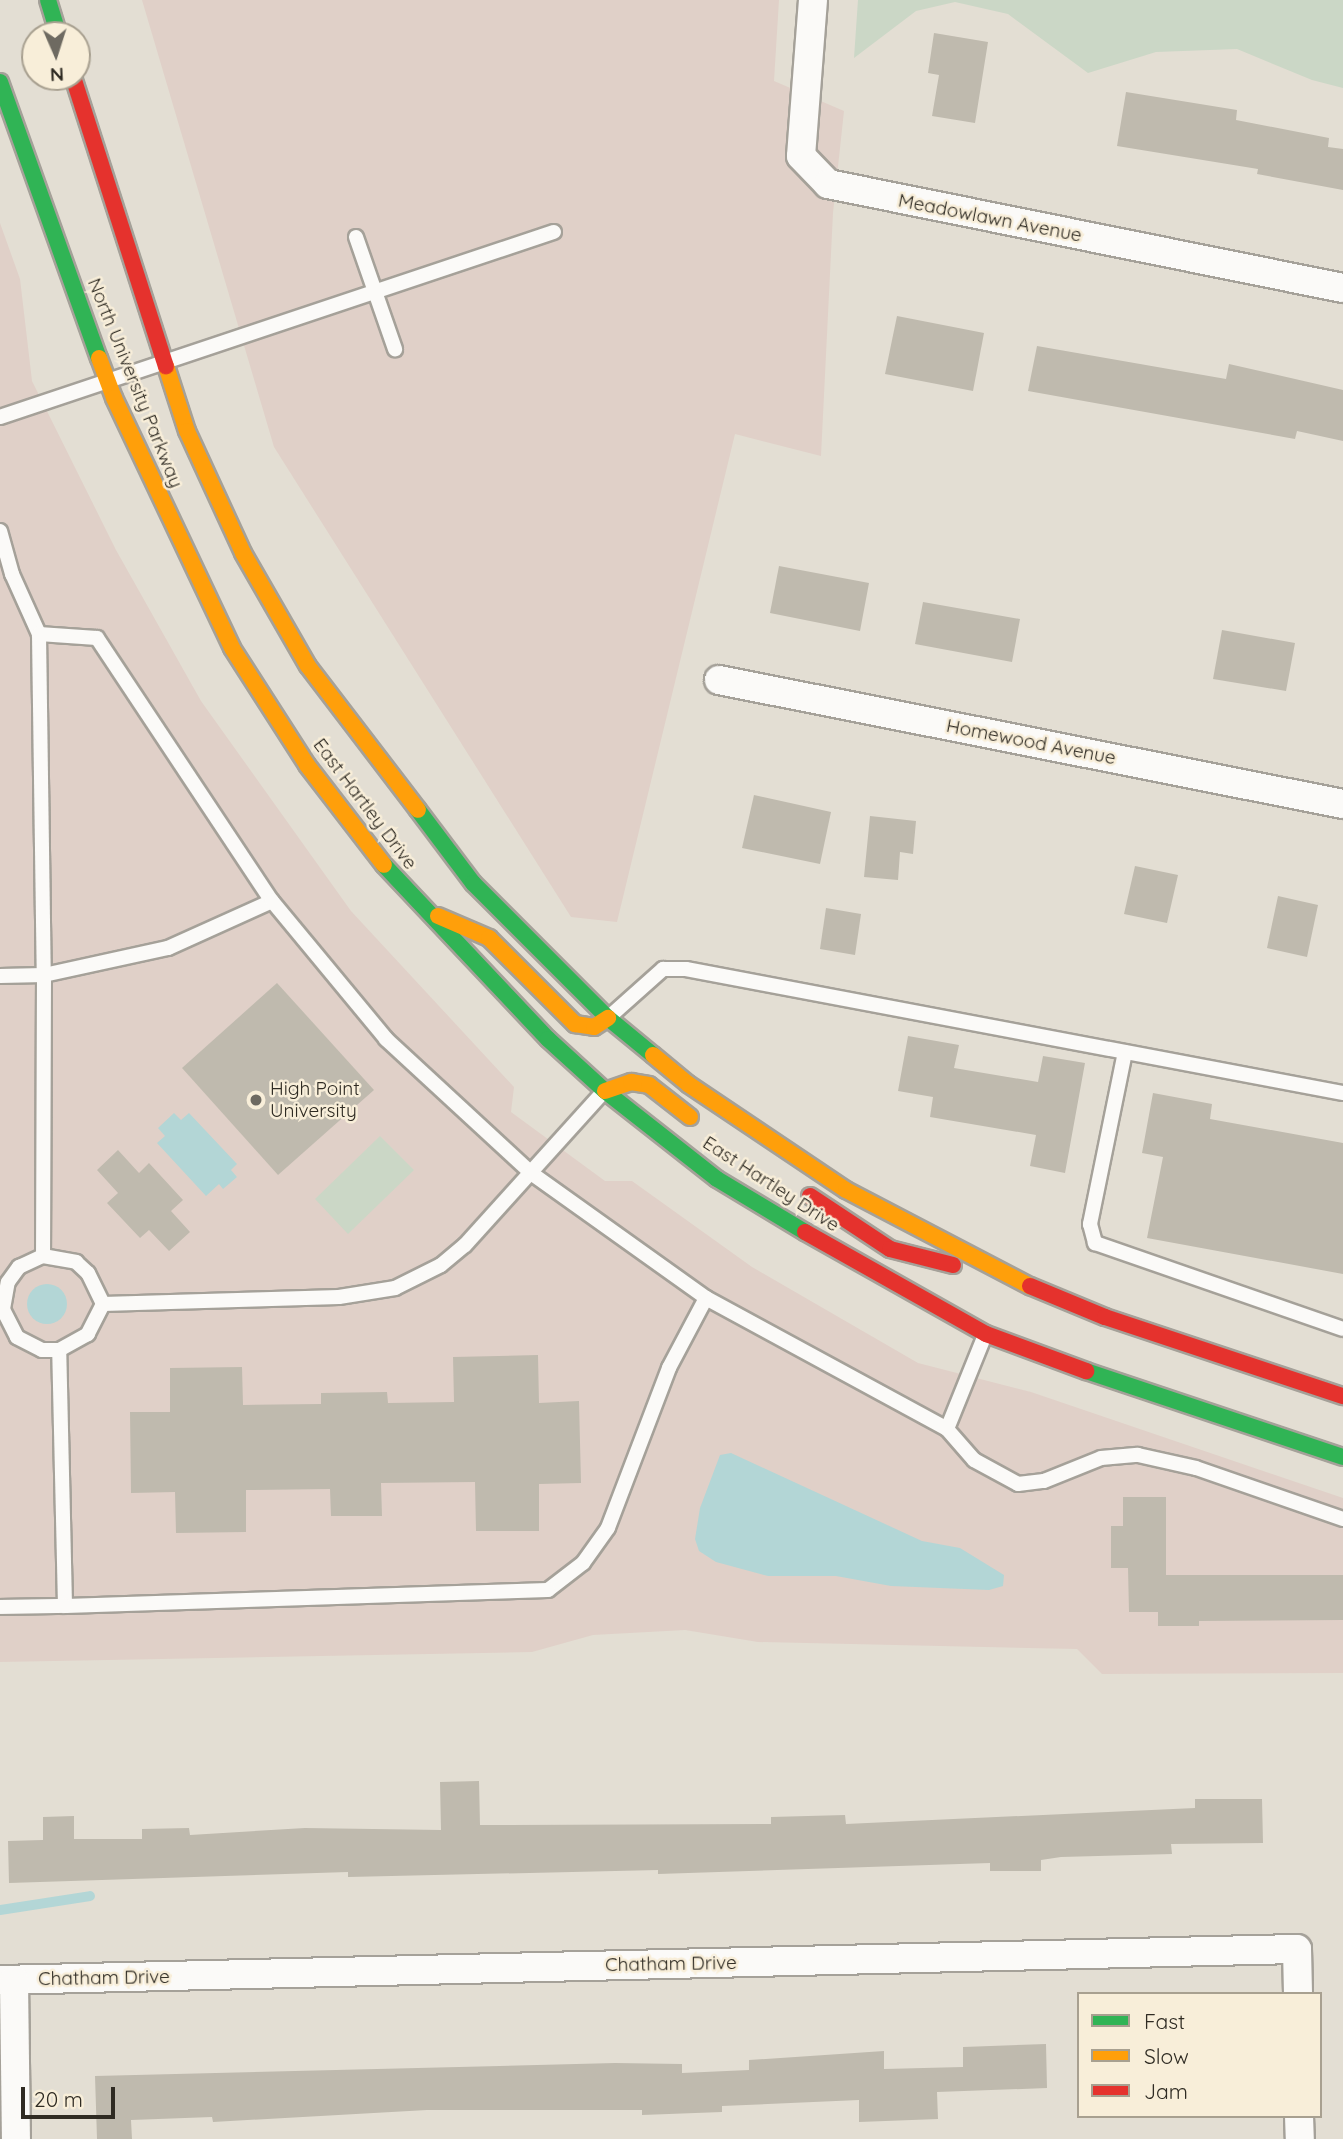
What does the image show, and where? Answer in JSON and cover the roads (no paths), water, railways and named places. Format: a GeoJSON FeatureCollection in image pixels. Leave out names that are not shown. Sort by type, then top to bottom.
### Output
{"type":"FeatureCollection","features":[{"type":"Feature","properties":{"kind":"main road"},"geometry":{"type":"LineString","coordinates":[[48,0],[55,21]]}},
{"type":"Feature","properties":{"kind":"main road","name":"North University Parkway"},"geometry":{"type":"LineString","coordinates":[[0,82],[110,384],[164,512],[257,688]]}},
{"type":"Feature","properties":{"kind":"main road","name":"North University Parkway"},"geometry":{"type":"LineString","coordinates":[[77,91],[187,431],[243,553],[308,666]]}},
{"type":"Feature","properties":{"kind":"main road","name":"East Hartley Drive"},"geometry":{"type":"LineString","coordinates":[[308,666],[473,883],[608,1018],[688,1084],[846,1190],[1023,1283],[1105,1317],[1343,1396]]}},
{"type":"Feature","properties":{"kind":"main road","name":"East Hartley Drive"},"geometry":{"type":"LineString","coordinates":[[257,688],[307,765],[424,910],[548,1039],[605,1091],[717,1179],[867,1270],[986,1334],[1188,1408],[1343,1457]]}},
{"type":"Feature","properties":{"kind":"main road"},"geometry":{"type":"LineString","coordinates":[[424,910],[489,938],[575,1024],[594,1027],[608,1018]]}},
{"type":"Feature","properties":{"kind":"main road"},"geometry":{"type":"LineString","coordinates":[[605,1091],[631,1082],[649,1085],[702,1124]]}},
{"type":"Feature","properties":{"kind":"main road"},"geometry":{"type":"LineString","coordinates":[[790,1183],[890,1249],[1023,1283]]}},
{"type":"Feature","properties":{"kind":"street","name":"Meadowlawn Avenue"},"geometry":{"type":"LineString","coordinates":[[813,0],[801,156],[828,184],[1343,288]]}},
{"type":"Feature","properties":{"kind":"street","name":"Homewood Avenue"},"geometry":{"type":"LineString","coordinates":[[719,680],[1343,804]]}},
{"type":"Feature","properties":{"kind":"street","name":"Chatham Drive"},"geometry":{"type":"LineString","coordinates":[[7,1980],[1297,1949],[1298,1992]]}},
{"type":"Feature","properties":{"kind":"street"},"geometry":{"type":"LineString","coordinates":[[7,1980],[16,2139]]}},
{"type":"Feature","properties":{"kind":"street"},"geometry":{"type":"LineString","coordinates":[[1299,2118],[1300,2139]]}},
{"type":"Feature","properties":{"kind":"lane"},"geometry":{"type":"LineString","coordinates":[[0,417],[110,384],[554,232]]}},
{"type":"Feature","properties":{"kind":"lane"},"geometry":{"type":"LineString","coordinates":[[356,237],[396,349]]}},
{"type":"Feature","properties":{"kind":"lane"},"geometry":{"type":"LineString","coordinates":[[0,531],[12,574],[38,634],[44,975],[43,1256]]}},
{"type":"Feature","properties":{"kind":"lane"},"geometry":{"type":"LineString","coordinates":[[38,634],[97,638],[272,901],[386,1039],[531,1173],[706,1298],[947,1429],[974,1461],[1018,1484],[1044,1482],[1101,1458],[1138,1455],[1196,1468],[1343,1518]]}},
{"type":"Feature","properties":{"kind":"lane"},"geometry":{"type":"LineString","coordinates":[[0,976],[44,975],[168,948],[272,901]]}},
{"type":"Feature","properties":{"kind":"lane"},"geometry":{"type":"LineString","coordinates":[[608,1018],[663,969],[685,969],[1343,1093]]}},
{"type":"Feature","properties":{"kind":"lane"},"geometry":{"type":"LineString","coordinates":[[1125,1052],[1090,1224],[1095,1243],[1343,1329]]}},
{"type":"Feature","properties":{"kind":"lane"},"geometry":{"type":"LineString","coordinates":[[103,1304],[338,1297],[395,1288],[441,1265],[465,1245],[531,1173],[574,1119],[605,1091]]}},
{"type":"Feature","properties":{"kind":"lane"},"geometry":{"type":"LineString","coordinates":[[43,1256],[76,1262],[88,1273],[103,1304],[88,1334],[59,1350],[42,1350],[17,1337],[3,1309],[8,1282],[19,1267],[43,1256]]}},
{"type":"Feature","properties":{"kind":"lane"},"geometry":{"type":"LineString","coordinates":[[0,1607],[548,1590],[583,1563],[608,1528],[669,1368],[706,1298]]}},
{"type":"Feature","properties":{"kind":"lane"},"geometry":{"type":"LineString","coordinates":[[947,1429],[986,1334]]}},
{"type":"Feature","properties":{"kind":"lane"},"geometry":{"type":"LineString","coordinates":[[59,1350],[65,1606]]}},
{"type":"Feature","properties":{"kind":"water"},"geometry":{"type":"Polygon","coordinates":[[[174,1113],[181,1120],[189,1113],[237,1164],[231,1170],[237,1177],[223,1189],[219,1184],[206,1196],[157,1143],[165,1136],[158,1128],[174,1113]]]}},
{"type":"Feature","properties":{"kind":"water"},"geometry":{"type":"Polygon","coordinates":[[[47,1284],[55,1285],[61,1290],[66,1296],[66,1312],[61,1318],[55,1323],[47,1324],[39,1323],[33,1318],[28,1312],[27,1304],[28,1296],[33,1290],[39,1285],[47,1284]]]}},
{"type":"Feature","properties":{"kind":"water"},"geometry":{"type":"Polygon","coordinates":[[[731,1453],[922,1541],[960,1548],[1004,1575],[1003,1586],[989,1590],[891,1586],[836,1576],[768,1576],[716,1562],[699,1551],[695,1539],[700,1508],[720,1455],[731,1453]]]}},
{"type":"Feature","properties":{"kind":"waterway"},"geometry":{"type":"LineString","coordinates":[[0,1910],[90,1896]]}},
{"type":"Feature","properties":{"kind":"place","name":"High Point University"},"geometry":{"type":"Point","coordinates":[256,1100]}}]}
